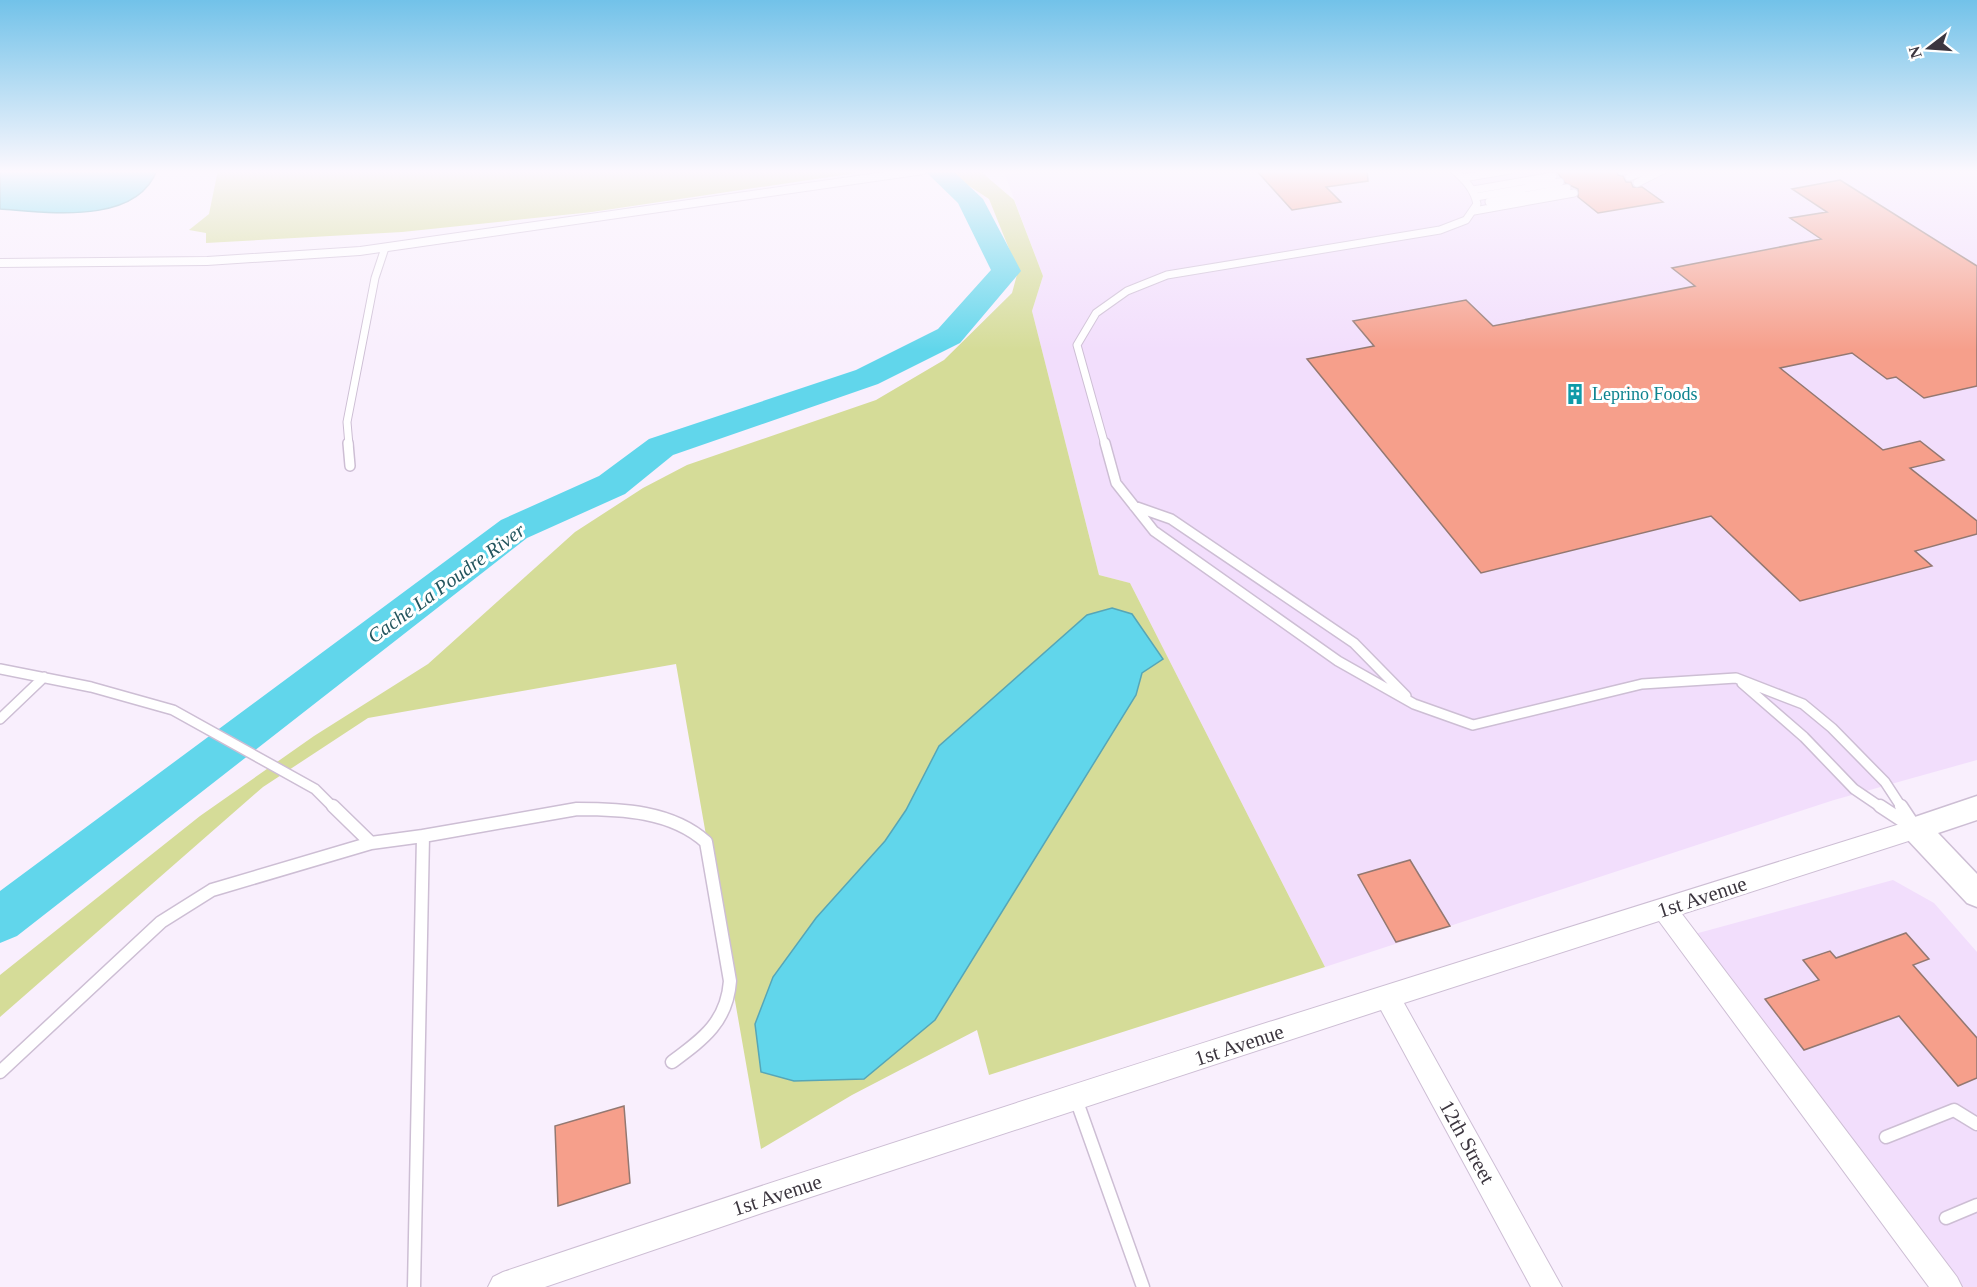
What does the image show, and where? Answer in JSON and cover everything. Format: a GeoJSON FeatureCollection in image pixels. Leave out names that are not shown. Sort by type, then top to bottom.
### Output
{"type":"FeatureCollection","features":[{"type":"Feature","properties":{"kind":"street"},"geometry":{"type":"LineString","coordinates":[[0,263],[207,261],[385,248],[509,230]]}},
{"type":"Feature","properties":{"kind":"street","name":"1st Avenue"},"geometry":{"type":"LineString","coordinates":[[503,1287],[762,1199],[1977,808]]}},
{"type":"Feature","properties":{"kind":"street"},"geometry":{"type":"LineString","coordinates":[[1916,829],[1977,894]]}},
{"type":"Feature","properties":{"kind":"street"},"geometry":{"type":"LineString","coordinates":[[1664,909],[1947,1287]]}},
{"type":"Feature","properties":{"kind":"street","name":"12th Street"},"geometry":{"type":"LineString","coordinates":[[1387,996],[1547,1287]]}},
{"type":"Feature","properties":{"kind":"lane"},"geometry":{"type":"LineString","coordinates":[[1440,230],[1167,275],[1127,291],[1096,313],[1077,345],[1116,483],[1134,506],[1154,531],[1328,654],[1414,704],[1473,725],[1642,684],[1736,678],[1803,704],[1832,728],[1885,782],[1916,829]]}},
{"type":"Feature","properties":{"kind":"lane"},"geometry":{"type":"LineString","coordinates":[[350,466],[347,422],[375,278],[385,248]]}},
{"type":"Feature","properties":{"kind":"lane"},"geometry":{"type":"LineString","coordinates":[[1134,506],[1171,519],[1353,643],[1414,704]]}},
{"type":"Feature","properties":{"kind":"lane"},"geometry":{"type":"LineString","coordinates":[[0,669],[91,687],[173,710],[315,789],[371,843]]}},
{"type":"Feature","properties":{"kind":"lane"},"geometry":{"type":"LineString","coordinates":[[0,719],[44,677]]}},
{"type":"Feature","properties":{"kind":"lane"},"geometry":{"type":"LineString","coordinates":[[1736,678],[1804,738],[1854,789],[1916,829]]}},
{"type":"Feature","properties":{"kind":"lane"},"geometry":{"type":"LineString","coordinates":[[0,1072],[161,922],[212,890],[371,843],[577,809],[599,808],[681,824],[700,834],[706,842],[730,981],[730,998],[715,1026],[672,1062]]}},
{"type":"Feature","properties":{"kind":"lane"},"geometry":{"type":"LineString","coordinates":[[414,1287],[423,836]]}},
{"type":"Feature","properties":{"kind":"lane"},"geometry":{"type":"LineString","coordinates":[[1076,1099],[1143,1287]]}},
{"type":"Feature","properties":{"kind":"lane"},"geometry":{"type":"LineString","coordinates":[[1886,1137],[1954,1110],[1977,1124]]}},
{"type":"Feature","properties":{"kind":"lane"},"geometry":{"type":"LineString","coordinates":[[1946,1218],[1977,1205]]}},
{"type":"Feature","properties":{"kind":"shaded area"},"geometry":{"type":"Polygon","coordinates":[[[1026,230],[1977,230],[1977,760],[1834,800],[1325,967],[1130,583],[1099,575],[1032,311],[1043,276],[1026,230]]]}},
{"type":"Feature","properties":{"kind":"shaded area"},"geometry":{"type":"Polygon","coordinates":[[[1893,880],[1934,903],[1977,952],[1977,1287],[1958,1287],[1691,935],[1893,880]]]}},
{"type":"Feature","properties":{"kind":"green space"},"geometry":{"type":"Polygon","coordinates":[[[189,230],[420,230],[206,243],[206,233],[189,230]]]}},
{"type":"Feature","properties":{"kind":"green space"},"geometry":{"type":"Polygon","coordinates":[[[1002,230],[1025,230],[1043,276],[1032,311],[1099,575],[1130,583],[1325,967],[989,1075],[977,1030],[852,1095],[761,1149],[676,664],[368,718],[263,787],[0,1017],[0,975],[200,816],[314,736],[428,664],[575,532],[643,488],[687,465],[876,400],[944,360],[1012,293],[1018,271],[1002,230]],[[1142,673],[906,810],[885,842],[816,918],[773,977],[935,1020],[1136,695],[1142,673]]]}},
{"type":"Feature","properties":{"kind":"water"},"geometry":{"type":"Polygon","coordinates":[[[1112,608],[1132,614],[1163,659],[1142,673],[1136,695],[935,1020],[864,1079],[794,1081],[761,1072],[755,1024],[773,977],[816,918],[885,841],[906,810],[939,746],[1087,615],[1112,608]]]}},
{"type":"Feature","properties":{"kind":"building","name":"Leprino Foods"},"geometry":{"type":"Polygon","coordinates":[[[1808,230],[1920,230],[1977,266],[1977,386],[1924,398],[1896,377],[1887,379],[1852,353],[1780,368],[1883,450],[1920,441],[1944,460],[1910,468],[1977,521],[1977,534],[1915,551],[1932,566],[1800,601],[1711,516],[1481,573],[1307,359],[1374,346],[1353,321],[1466,300],[1493,326],[1695,286],[1672,268],[1821,239],[1808,230]]]}},
{"type":"Feature","properties":{"kind":"building"},"geometry":{"type":"Polygon","coordinates":[[[1410,860],[1450,926],[1396,942],[1358,875],[1410,860]]]}},
{"type":"Feature","properties":{"kind":"building"},"geometry":{"type":"Polygon","coordinates":[[[1906,933],[1929,959],[1913,965],[1977,1038],[1977,1078],[1958,1086],[1899,1016],[1804,1050],[1765,999],[1819,980],[1803,960],[1830,951],[1836,958],[1906,933]]]}},
{"type":"Feature","properties":{"kind":"building"},"geometry":{"type":"Polygon","coordinates":[[[624,1106],[630,1183],[558,1206],[555,1126],[624,1106]]]}},
{"type":"Feature","properties":{"kind":"waterway","name":"Cache La Poudre River"},"geometry":{"type":"LineString","coordinates":[[0,920],[514,529],[612,485],[661,447],[867,377],[949,336],[1006,271],[986,230]]}},
{"type":"Feature","properties":{"kind":"place","name":"Leprino Foods"},"geometry":{"type":"Point","coordinates":[1575,394]}}]}
